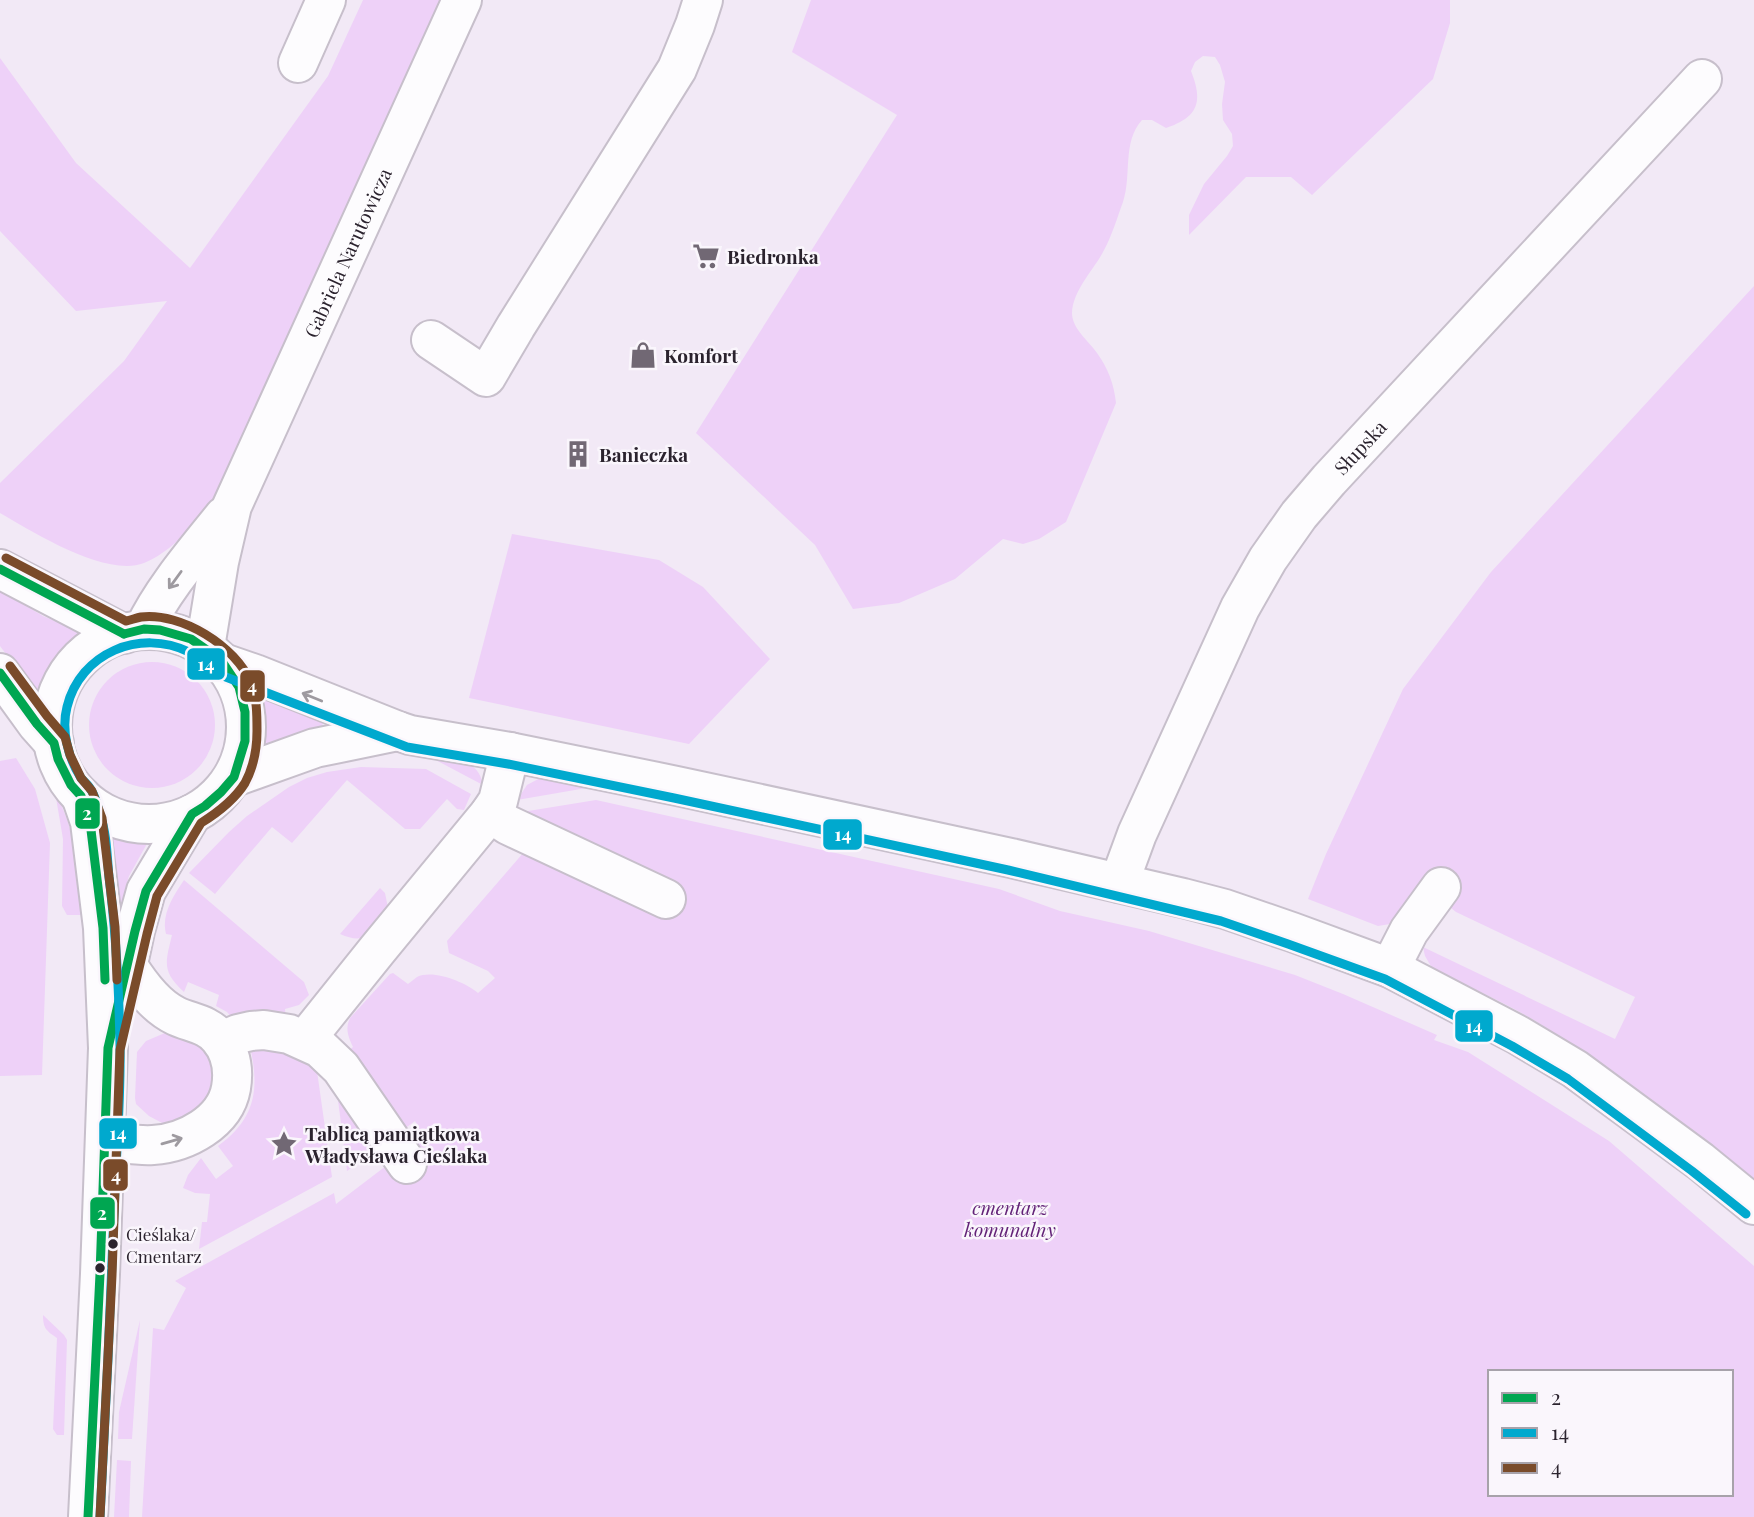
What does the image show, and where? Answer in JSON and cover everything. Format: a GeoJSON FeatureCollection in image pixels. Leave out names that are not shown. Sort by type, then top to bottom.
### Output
{"type":"FeatureCollection","features":[{"type":"Feature","properties":{"kind":"main road"},"geometry":{"type":"LineString","coordinates":[[298,62],[326,0]]}},
{"type":"Feature","properties":{"kind":"main road","name":"Gabriela Narutowicza"},"geometry":{"type":"LineString","coordinates":[[214,655],[219,562],[232,506],[461,0]]}},
{"type":"Feature","properties":{"kind":"main road"},"geometry":{"type":"LineString","coordinates":[[431,340],[486,377],[677,69],[703,0]]}},
{"type":"Feature","properties":{"kind":"main road","name":"Słupska"},"geometry":{"type":"LineString","coordinates":[[1119,883],[1137,834],[1240,608],[1268,559],[1299,514],[1702,79]]}},
{"type":"Feature","properties":{"kind":"main road","name":"Gabriela Narutowicza"},"geometry":{"type":"LineString","coordinates":[[134,631],[152,612],[232,506]]}},
{"type":"Feature","properties":{"kind":"main road"},"geometry":{"type":"LineString","coordinates":[[0,569],[134,631]]}},
{"type":"Feature","properties":{"kind":"main road"},"geometry":{"type":"LineString","coordinates":[[214,655],[239,687],[245,712],[245,741],[234,777],[213,799],[192,814],[169,822],[146,824],[118,818],[81,796],[62,768],[54,743],[52,721],[55,703],[66,678],[83,656],[99,643],[134,631],[160,630],[177,634],[255,674],[398,732],[510,752],[984,852],[1225,909],[1292,932],[1390,968],[1518,1035],[1575,1069],[1681,1146],[1754,1205]]}},
{"type":"Feature","properties":{"kind":"main road"},"geometry":{"type":"LineString","coordinates":[[0,673],[54,743]]}},
{"type":"Feature","properties":{"kind":"main road"},"geometry":{"type":"LineString","coordinates":[[234,777],[315,748],[398,732]]}},
{"type":"Feature","properties":{"kind":"main road"},"geometry":{"type":"LineString","coordinates":[[305,1040],[490,813],[498,801],[510,752]]}},
{"type":"Feature","properties":{"kind":"main road"},"geometry":{"type":"LineString","coordinates":[[81,796],[90,822],[103,928],[108,1048],[88,1517]]}},
{"type":"Feature","properties":{"kind":"main road"},"geometry":{"type":"LineString","coordinates":[[490,813],[508,825],[666,899]]}},
{"type":"Feature","properties":{"kind":"main road"},"geometry":{"type":"LineString","coordinates":[[108,1048],[146,891],[192,814]]}},
{"type":"Feature","properties":{"kind":"main road"},"geometry":{"type":"LineString","coordinates":[[1390,968],[1409,931],[1441,887]]}},
{"type":"Feature","properties":{"kind":"main road"},"geometry":{"type":"LineString","coordinates":[[105,1142],[153,1145],[172,1142],[210,1124],[229,1097],[233,1075],[228,1052],[216,1034],[162,1008],[141,986],[128,966]]}},
{"type":"Feature","properties":{"kind":"main road"},"geometry":{"type":"LineString","coordinates":[[222,1041],[238,1034],[264,1030],[289,1034],[320,1048],[341,1068],[407,1164]]}},
{"type":"Feature","properties":{"kind":"green space"},"geometry":{"type":"Polygon","coordinates":[[[363,0],[441,0],[216,499],[164,552],[144,563],[128,566],[90,559],[70,551],[0,513],[0,483],[124,361],[167,301],[76,311],[0,231],[0,58],[76,163],[190,268],[328,76],[363,0]]]}},
{"type":"Feature","properties":{"kind":"green space"},"geometry":{"type":"Polygon","coordinates":[[[811,0],[1450,0],[1450,23],[1433,79],[1312,195],[1291,177],[1246,177],[1189,235],[1189,215],[1204,184],[1233,146],[1232,134],[1223,120],[1225,82],[1220,65],[1215,57],[1203,56],[1195,62],[1191,71],[1197,99],[1192,113],[1186,119],[1166,128],[1152,120],[1142,120],[1136,129],[1130,148],[1123,202],[1106,246],[1073,305],[1075,324],[1104,364],[1116,403],[1066,522],[1039,539],[1023,544],[1003,539],[955,579],[899,603],[853,609],[815,545],[696,433],[897,115],[792,52],[811,0]]]}},
{"type":"Feature","properties":{"kind":"green space"},"geometry":{"type":"Polygon","coordinates":[[[1754,286],[1754,1179],[1594,1058],[1512,1008],[1432,968],[1423,947],[1615,1039],[1635,997],[1456,912],[1451,908],[1460,896],[1430,882],[1399,917],[1390,924],[1378,926],[1308,899],[1326,854],[1403,689],[1491,572],[1754,286]]]}},
{"type":"Feature","properties":{"kind":"green space"},"geometry":{"type":"Polygon","coordinates":[[[512,534],[659,560],[703,587],[770,659],[689,744],[469,698],[512,534]]]}},
{"type":"Feature","properties":{"kind":"green space"},"geometry":{"type":"Polygon","coordinates":[[[0,590],[43,616],[80,633],[53,669],[40,696],[0,646],[0,590]]]}},
{"type":"Feature","properties":{"kind":"green space"},"geometry":{"type":"Polygon","coordinates":[[[152,662],[176,667],[197,680],[210,701],[215,725],[210,749],[197,770],[176,783],[152,788],[128,783],[107,770],[94,749],[89,725],[94,701],[107,680],[128,667],[152,662]]]}},
{"type":"Feature","properties":{"kind":"green space"},"geometry":{"type":"Polygon","coordinates":[[[261,695],[324,721],[321,728],[266,747],[263,745],[264,709],[261,695]]]}},
{"type":"Feature","properties":{"kind":"green space"},"geometry":{"type":"Polygon","coordinates":[[[430,757],[456,760],[470,765],[476,769],[483,785],[430,757]]]}},
{"type":"Feature","properties":{"kind":"green space"},"geometry":{"type":"Polygon","coordinates":[[[16,758],[35,789],[50,843],[42,1075],[0,1076],[0,761],[16,758]]]}},
{"type":"Feature","properties":{"kind":"green space"},"geometry":{"type":"Polygon","coordinates":[[[361,767],[426,769],[471,794],[464,810],[457,809],[447,799],[420,829],[405,829],[347,780],[292,843],[272,827],[215,894],[189,873],[247,816],[289,787],[327,772],[361,767]]]}},
{"type":"Feature","properties":{"kind":"green space"},"geometry":{"type":"Polygon","coordinates":[[[542,777],[598,786],[517,800],[527,785],[542,777]]]}},
{"type":"Feature","properties":{"kind":"green space"},"geometry":{"type":"Polygon","coordinates":[[[54,786],[79,862],[85,915],[67,915],[62,906],[63,839],[54,786]]]}},
{"type":"Feature","properties":{"kind":"green space","name":"cmentarz komunalny"},"geometry":{"type":"Polygon","coordinates":[[[596,800],[999,889],[1060,911],[1149,931],[1295,975],[1437,1035],[1434,1040],[1468,1052],[1609,1141],[1754,1266],[1754,1517],[142,1517],[153,1328],[164,1330],[186,1288],[175,1281],[334,1193],[336,1204],[424,1137],[415,1121],[399,1133],[345,1053],[353,1047],[348,1022],[393,973],[408,984],[424,975],[440,976],[457,981],[478,993],[495,978],[488,971],[449,953],[447,941],[524,852],[522,812],[596,800]]]}},
{"type":"Feature","properties":{"kind":"green space"},"geometry":{"type":"Polygon","coordinates":[[[109,831],[149,840],[129,876],[122,918],[110,917],[109,831]]]}},
{"type":"Feature","properties":{"kind":"green space"},"geometry":{"type":"Polygon","coordinates":[[[184,880],[304,982],[309,995],[299,1005],[285,1009],[286,1019],[234,1020],[216,1006],[219,995],[188,982],[184,992],[172,978],[167,960],[172,935],[166,934],[165,920],[172,899],[184,880]]]}},
{"type":"Feature","properties":{"kind":"green space"},"geometry":{"type":"Polygon","coordinates":[[[380,888],[385,893],[388,908],[374,929],[358,938],[340,934],[380,888]]]}},
{"type":"Feature","properties":{"kind":"green space"},"geometry":{"type":"Polygon","coordinates":[[[172,1030],[213,1049],[216,1103],[176,1125],[164,1124],[149,1116],[136,1104],[135,1098],[137,1052],[146,1041],[172,1030]]]}},
{"type":"Feature","properties":{"kind":"green space"},"geometry":{"type":"Polygon","coordinates":[[[249,1043],[264,1045],[316,1064],[332,1177],[199,1249],[202,1222],[207,1222],[210,1194],[195,1193],[183,1188],[188,1175],[201,1158],[216,1179],[233,1166],[218,1146],[241,1124],[252,1100],[254,1073],[249,1043]]]}},
{"type":"Feature","properties":{"kind":"green space"},"geometry":{"type":"Polygon","coordinates":[[[337,1092],[383,1145],[347,1171],[337,1092]]]}},
{"type":"Feature","properties":{"kind":"green space"},"geometry":{"type":"Polygon","coordinates":[[[43,1315],[67,1340],[64,1435],[57,1435],[53,1429],[57,1338],[46,1329],[43,1315]]]}},
{"type":"Feature","properties":{"kind":"green space"},"geometry":{"type":"Polygon","coordinates":[[[140,1320],[132,1439],[118,1439],[119,1412],[140,1320]]]}},
{"type":"Feature","properties":{"kind":"green space"},"geometry":{"type":"Polygon","coordinates":[[[117,1460],[131,1461],[129,1517],[114,1517],[117,1460]]]}},
{"type":"Feature","properties":{"kind":"transit line","name":"4"},"geometry":{"type":"LineString","coordinates":[[6,558],[126,621],[157,617],[173,620],[205,634],[233,656],[244,669],[253,689],[256,707],[255,751],[245,783],[236,795],[201,823],[157,896],[120,1050],[100,1517]]}},
{"type":"Feature","properties":{"kind":"transit line","name":"2"},"geometry":{"type":"LineString","coordinates":[[0,569],[124,634]]}},
{"type":"Feature","properties":{"kind":"transit line","name":"2"},"geometry":{"type":"LineString","coordinates":[[88,1517],[108,1048],[146,891],[192,814],[221,792],[234,777],[245,741],[245,712],[239,687],[223,663],[214,655],[191,639],[160,630],[144,629],[124,634]]}},
{"type":"Feature","properties":{"kind":"transit line","name":"14"},"geometry":{"type":"LineString","coordinates":[[100,1517],[119,1100],[118,983],[104,830],[94,796],[72,762],[67,744],[65,716],[74,688],[85,672],[114,650],[132,645],[170,645],[189,652],[218,674],[407,747],[508,764],[1008,870],[1221,921],[1288,944],[1385,979],[1512,1046],[1568,1079],[1746,1214]]}},
{"type":"Feature","properties":{"kind":"transit line","name":"4"},"geometry":{"type":"LineString","coordinates":[[10,666],[65,737],[70,755],[81,778],[92,791],[102,818],[115,927],[117,980]]}},
{"type":"Feature","properties":{"kind":"transit line","name":"2"},"geometry":{"type":"LineString","coordinates":[[0,673],[54,743],[58,759],[71,785],[81,796],[90,822],[103,928],[105,980]]}},
{"type":"Feature","properties":{"kind":"place","name":"Biedronka"},"geometry":{"type":"Point","coordinates":[706,256]}},
{"type":"Feature","properties":{"kind":"place","name":"Komfort"},"geometry":{"type":"Point","coordinates":[643,355]}},
{"type":"Feature","properties":{"kind":"place","name":"Banieczka"},"geometry":{"type":"Point","coordinates":[578,454]}},
{"type":"Feature","properties":{"kind":"place","name":"Tablicą pamiątkowa Władysława Cieślaka"},"geometry":{"type":"Point","coordinates":[284,1144]}},
{"type":"Feature","properties":{"kind":"place","name":"Cieślaka/ Cmentarz"},"geometry":{"type":"Point","coordinates":[113,1244]}}]}
